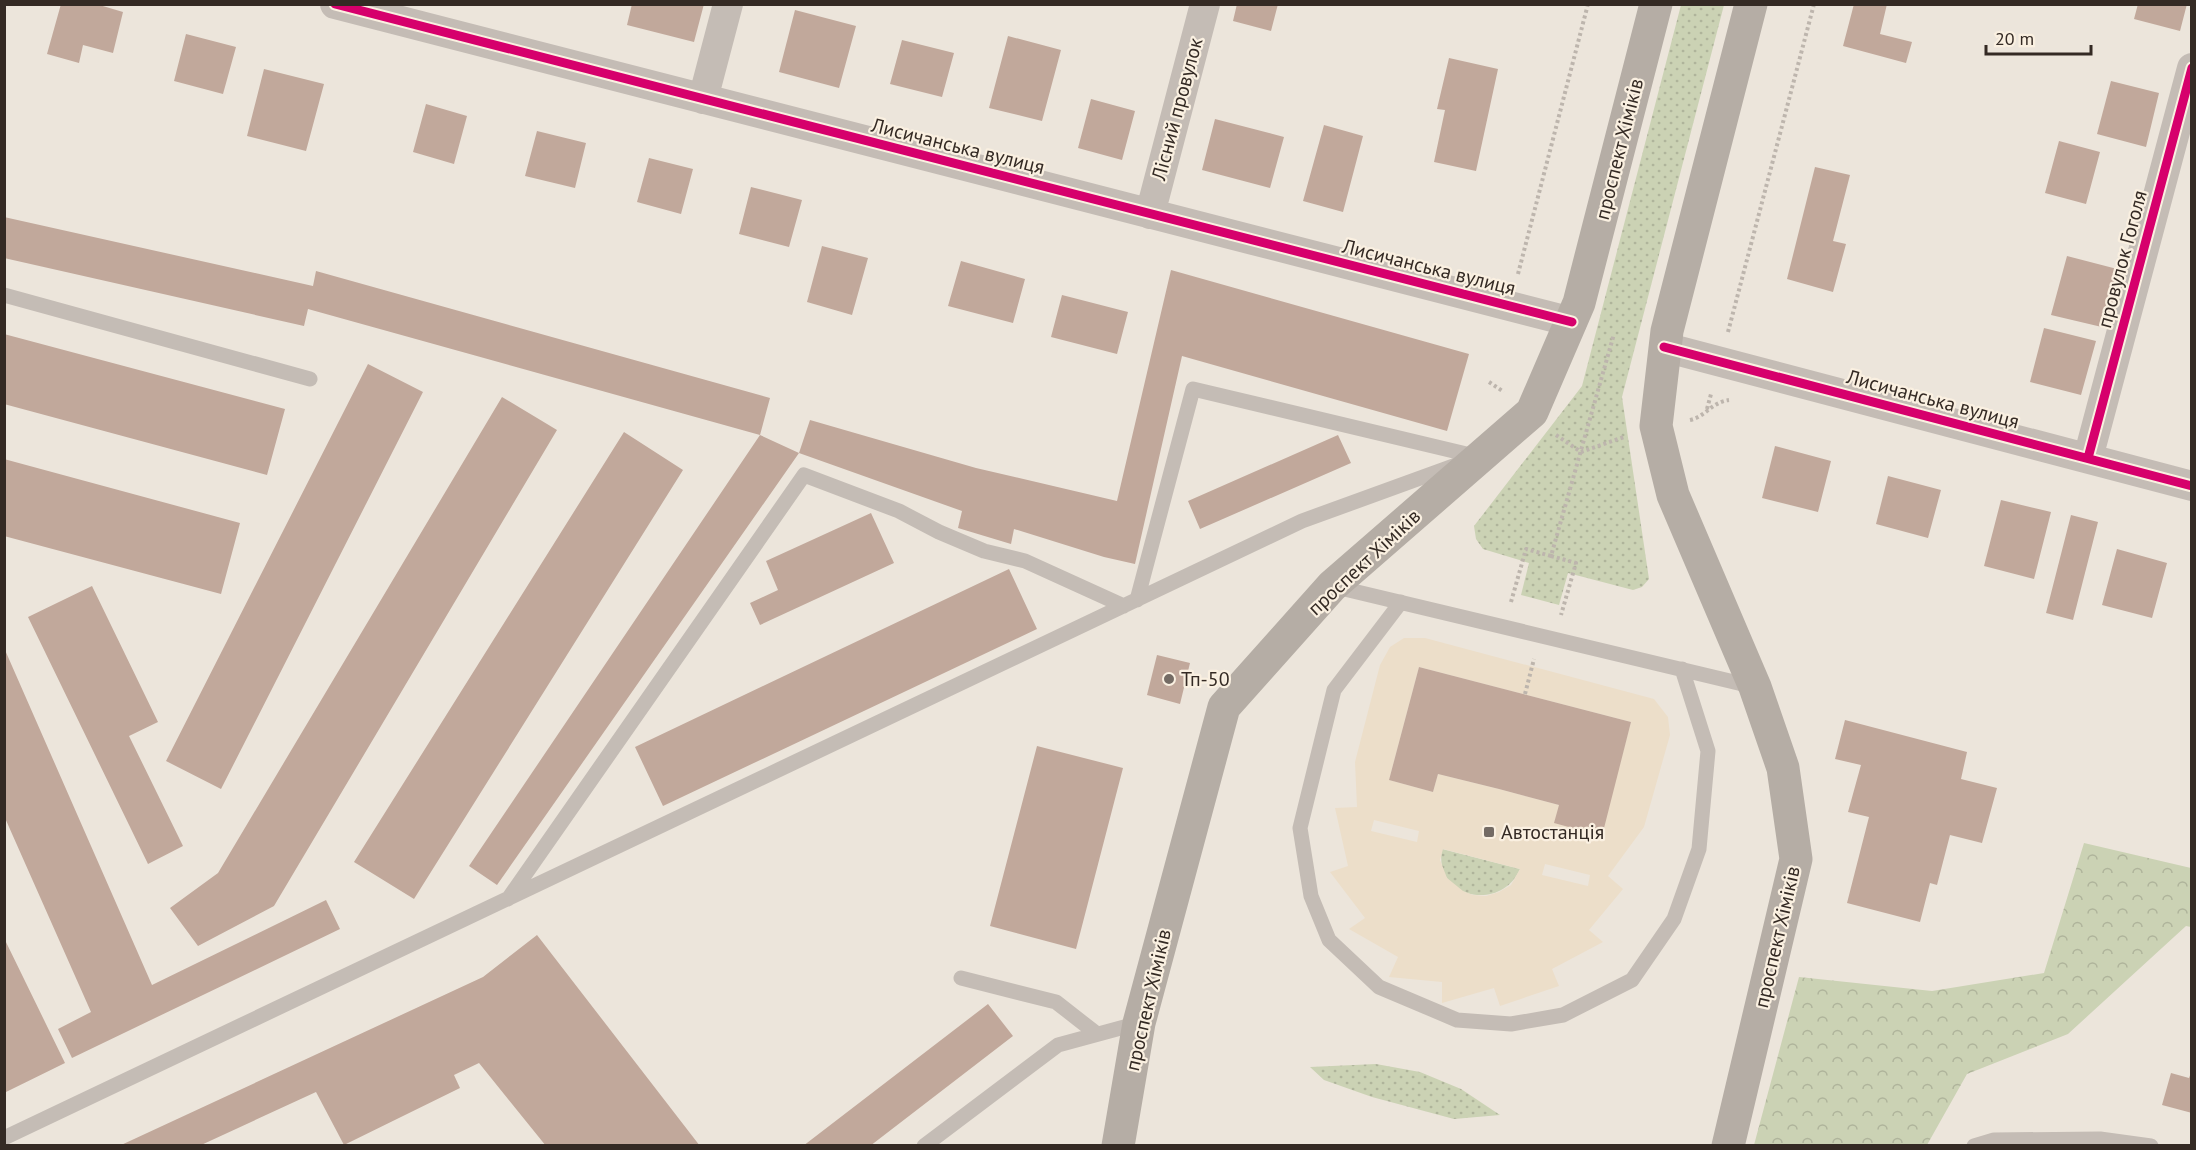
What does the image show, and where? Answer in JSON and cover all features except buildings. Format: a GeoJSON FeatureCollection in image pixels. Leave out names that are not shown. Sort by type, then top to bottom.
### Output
{"type":"FeatureCollection","features":[{"type":"Feature","properties":{"kind":"main road","name":"проспект Хіміків"},"geometry":{"type":"LineString","coordinates":[[1118,1146],[1139,1023],[1224,707],[1332,586],[1532,412],[1572,322],[1656,4]]}},
{"type":"Feature","properties":{"kind":"main road","name":"проспект Хіміків"},"geometry":{"type":"LineString","coordinates":[[1728,1146],[1796,859],[1783,768],[1755,687],[1673,495],[1656,426],[1664,347],[1751,4]]}},
{"type":"Feature","properties":{"kind":"street","name":"Лисичанська вулиця"},"geometry":{"type":"LineString","coordinates":[[335,4],[1572,322]]}},
{"type":"Feature","properties":{"kind":"street"},"geometry":{"type":"LineString","coordinates":[[703,99],[728,4]]}},
{"type":"Feature","properties":{"kind":"street","name":"Лісний провулок"},"geometry":{"type":"LineString","coordinates":[[1150,214],[1205,4]]}},
{"type":"Feature","properties":{"kind":"street","name":"провулок Гоголя"},"geometry":{"type":"LineString","coordinates":[[2088,458],[2192,68]]}},
{"type":"Feature","properties":{"kind":"street","name":"Лисичанська вулиця"},"geometry":{"type":"LineString","coordinates":[[1664,347],[2192,486]]}},
{"type":"Feature","properties":{"kind":"lane"},"geometry":{"type":"LineString","coordinates":[[4,295],[310,379]]}},
{"type":"Feature","properties":{"kind":"lane"},"geometry":{"type":"LineString","coordinates":[[1131,603],[1193,389],[1479,456]]}},
{"type":"Feature","properties":{"kind":"lane"},"geometry":{"type":"LineString","coordinates":[[4,1138],[1302,521],[1479,456]]}},
{"type":"Feature","properties":{"kind":"lane"},"geometry":{"type":"LineString","coordinates":[[506,901],[804,475],[899,511],[939,532],[984,551],[1025,561],[1131,603]]}},
{"type":"Feature","properties":{"kind":"lane"},"geometry":{"type":"LineString","coordinates":[[1332,586],[1755,687]]}},
{"type":"Feature","properties":{"kind":"lane"},"geometry":{"type":"LineString","coordinates":[[1401,602],[1334,690],[1300,828],[1311,896],[1329,940],[1379,987],[1457,1020],[1511,1024],[1563,1015],[1632,980],[1674,920],[1699,849],[1708,751],[1682,669]]}},
{"type":"Feature","properties":{"kind":"lane"},"geometry":{"type":"LineString","coordinates":[[961,978],[1056,1002],[1097,1034]]}},
{"type":"Feature","properties":{"kind":"lane"},"geometry":{"type":"LineString","coordinates":[[924,1146],[1059,1045],[1139,1023]]}},
{"type":"Feature","properties":{"kind":"lane"},"geometry":{"type":"LineString","coordinates":[[1974,1146],[1994,1140],[2100,1139],[2151,1146]]}},
{"type":"Feature","properties":{"kind":"path"},"geometry":{"type":"LineString","coordinates":[[1518,275],[1588,4]]}},
{"type":"Feature","properties":{"kind":"path"},"geometry":{"type":"LineString","coordinates":[[1707,409],[1814,4]]}},
{"type":"Feature","properties":{"kind":"path"},"geometry":{"type":"LineString","coordinates":[[1551,555],[1614,334]]}},
{"type":"Feature","properties":{"kind":"path"},"geometry":{"type":"LineString","coordinates":[[1490,382],[1532,412],[1553,433],[1581,452]]}},
{"type":"Feature","properties":{"kind":"path"},"geometry":{"type":"LineString","coordinates":[[1581,452],[1656,426],[1697,419],[1717,401],[1736,399]]}},
{"type":"Feature","properties":{"kind":"path"},"geometry":{"type":"LineString","coordinates":[[1520,604],[1511,602],[1526,549],[1551,555],[1576,563],[1561,616],[1554,614]]}},
{"type":"Feature","properties":{"kind":"green space"},"geometry":{"type":"Polygon","coordinates":[[[1681,5],[1724,5],[1622,397],[1649,579],[1642,587],[1633,590],[1568,573],[1559,605],[1521,595],[1529,563],[1483,549],[1476,539],[1474,526],[1582,386],[1681,5]]]}},
{"type":"Feature","properties":{"kind":"green space"},"geometry":{"type":"Polygon","coordinates":[[[2084,843],[2191,868],[2191,927],[2186,926],[2068,1034],[1967,1074],[1927,1145],[1754,1145],[1799,977],[1932,991],[2044,973],[2084,843]]]}},
{"type":"Feature","properties":{"kind":"green space"},"geometry":{"type":"Polygon","coordinates":[[[1442,849],[1520,869],[1511,883],[1499,891],[1485,895],[1470,894],[1458,888],[1448,879],[1442,866],[1442,849]]]}},
{"type":"Feature","properties":{"kind":"green space"},"geometry":{"type":"Polygon","coordinates":[[[1376,1064],[1420,1072],[1461,1089],[1500,1115],[1454,1119],[1372,1097],[1324,1080],[1310,1067],[1376,1064]]]}},
{"type":"Feature","properties":{"kind":"shaded area"},"geometry":{"type":"Polygon","coordinates":[[[1404,638],[1425,638],[1654,699],[1668,717],[1670,735],[1644,827],[1608,876],[1623,889],[1589,930],[1603,942],[1552,969],[1559,986],[1500,1006],[1494,988],[1442,1003],[1442,982],[1389,977],[1398,957],[1349,929],[1365,918],[1330,872],[1348,866],[1335,808],[1357,807],[1355,762],[1380,665],[1390,647],[1404,638]],[[1419,667],[1389,780],[1433,792],[1438,774],[1499,789],[1559,805],[1601,835],[1631,722],[1419,667]],[[1374,820],[1371,831],[1417,842],[1419,831],[1374,820]],[[1443,849],[1440,860],[1447,878],[1463,891],[1473,895],[1486,896],[1499,892],[1511,885],[1520,869],[1443,849]],[[1545,864],[1542,875],[1588,886],[1590,875],[1545,864]]]}},
{"type":"Feature","properties":{"kind":"cycle path"},"geometry":{"type":"LineString","coordinates":[[335,4],[1572,322]]}},
{"type":"Feature","properties":{"kind":"cycle path"},"geometry":{"type":"LineString","coordinates":[[2088,458],[2192,68]]}},
{"type":"Feature","properties":{"kind":"cycle path"},"geometry":{"type":"LineString","coordinates":[[1664,347],[2192,486]]}},
{"type":"Feature","properties":{"kind":"place","name":"Тп-50"},"geometry":{"type":"Point","coordinates":[1169,679]}},
{"type":"Feature","properties":{"kind":"place","name":"Автостанція"},"geometry":{"type":"Point","coordinates":[1489,832]}}]}
